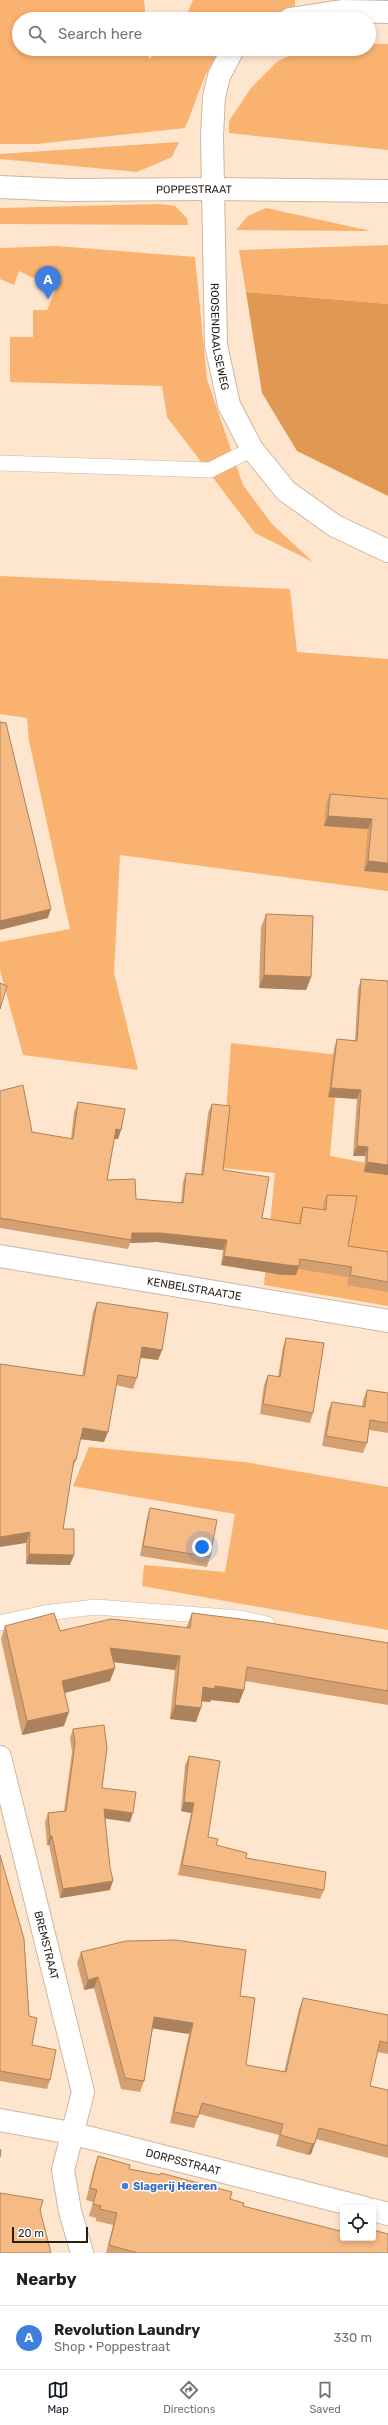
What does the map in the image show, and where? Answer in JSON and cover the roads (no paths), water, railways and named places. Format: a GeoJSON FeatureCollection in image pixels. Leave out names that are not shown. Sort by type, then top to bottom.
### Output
{"type":"FeatureCollection","features":[{"type":"Feature","properties":{"kind":"street"},"geometry":{"type":"LineString","coordinates":[[336,12],[388,12]]}},
{"type":"Feature","properties":{"kind":"street","name":"ROOSENDAALSEWEG"},"geometry":{"type":"LineString","coordinates":[[229,56],[219,76],[214,97],[212,188],[216,345],[229,405],[252,449],[286,491],[336,526],[388,551]]}},
{"type":"Feature","properties":{"kind":"street","name":"POPPESTRAAT"},"geometry":{"type":"LineString","coordinates":[[0,187],[66,190],[212,188],[388,191]]}},
{"type":"Feature","properties":{"kind":"street","name":"KENBELSTRAATJE"},"geometry":{"type":"LineString","coordinates":[[0,1256],[388,1321]]}},
{"type":"Feature","properties":{"kind":"street","name":"BREMSTRAAT"},"geometry":{"type":"LineString","coordinates":[[0,1757],[83,2092],[71,2133],[63,2170],[70,2211],[82,2253]]}},
{"type":"Feature","properties":{"kind":"street","name":"DORPSSTRAAT"},"geometry":{"type":"LineString","coordinates":[[0,2120],[71,2133],[354,2205]]}},
{"type":"Feature","properties":{"kind":"street"},"geometry":{"type":"LineString","coordinates":[[376,2211],[388,2214]]}},
{"type":"Feature","properties":{"kind":"lane"},"geometry":{"type":"LineString","coordinates":[[0,463],[210,470],[252,449]]}},
{"type":"Feature","properties":{"kind":"lane"},"geometry":{"type":"LineString","coordinates":[[0,1623],[44,1613],[96,1607],[240,1618],[279,1626]]}},
{"type":"Feature","properties":{"kind":"place","name":"Revolution Laundry"},"geometry":{"type":"Point","coordinates":[48,299]}},
{"type":"Feature","properties":{"kind":"place","name":"Slagerij Heeren"},"geometry":{"type":"Point","coordinates":[125,2186]}}]}
